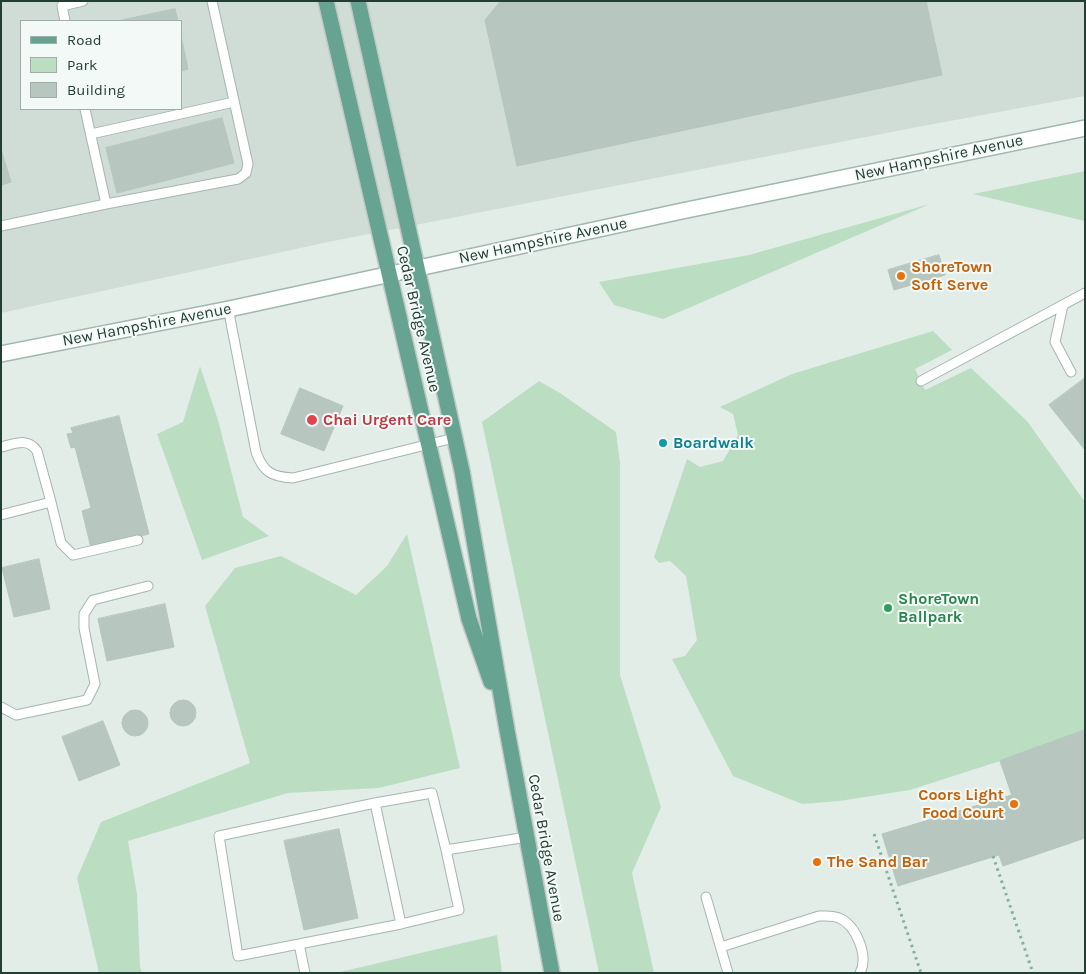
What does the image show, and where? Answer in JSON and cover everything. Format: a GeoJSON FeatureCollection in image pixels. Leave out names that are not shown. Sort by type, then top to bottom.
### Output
{"type":"FeatureCollection","features":[{"type":"Feature","properties":{"kind":"main road","name":"Cedar Bridge Avenue"},"geometry":{"type":"LineString","coordinates":[[326,1],[470,619],[507,730]]}},
{"type":"Feature","properties":{"kind":"main road","name":"Cedar Bridge Avenue"},"geometry":{"type":"LineString","coordinates":[[358,1],[462,471],[526,837],[552,973]]}},
{"type":"Feature","properties":{"kind":"main road","name":"New Hampshire Avenue"},"geometry":{"type":"LineString","coordinates":[[1,354],[229,309],[682,211],[1085,128]]}},
{"type":"Feature","properties":{"kind":"lane"},"geometry":{"type":"LineString","coordinates":[[65,20],[62,6],[84,1]]}},
{"type":"Feature","properties":{"kind":"lane"},"geometry":{"type":"LineString","coordinates":[[1,226],[241,178],[246,173],[248,164],[212,1]]}},
{"type":"Feature","properties":{"kind":"lane"},"geometry":{"type":"LineString","coordinates":[[91,134],[234,102]]}},
{"type":"Feature","properties":{"kind":"lane"},"geometry":{"type":"LineString","coordinates":[[85,110],[106,204]]}},
{"type":"Feature","properties":{"kind":"lane"},"geometry":{"type":"LineString","coordinates":[[920,381],[1085,292]]}},
{"type":"Feature","properties":{"kind":"lane"},"geometry":{"type":"LineString","coordinates":[[1063,304],[1055,342],[1072,372]]}},
{"type":"Feature","properties":{"kind":"lane"},"geometry":{"type":"LineString","coordinates":[[229,309],[256,452],[260,463],[270,473],[280,478],[293,478],[454,438]]}},
{"type":"Feature","properties":{"kind":"lane"},"geometry":{"type":"LineString","coordinates":[[1,447],[25,442],[33,445],[37,451],[61,543],[73,555],[138,540]]}},
{"type":"Feature","properties":{"kind":"lane"},"geometry":{"type":"LineString","coordinates":[[1,515],[51,502]]}},
{"type":"Feature","properties":{"kind":"lane"},"geometry":{"type":"LineString","coordinates":[[1,707],[16,716],[87,700],[96,684],[84,628],[84,614],[93,600],[148,586]]}},
{"type":"Feature","properties":{"kind":"lane"},"geometry":{"type":"LineString","coordinates":[[432,793],[459,910],[402,924],[238,956],[219,836],[375,803],[432,793]]}},
{"type":"Feature","properties":{"kind":"lane"},"geometry":{"type":"LineString","coordinates":[[375,803],[402,924]]}},
{"type":"Feature","properties":{"kind":"lane"},"geometry":{"type":"LineString","coordinates":[[446,850],[526,837]]}},
{"type":"Feature","properties":{"kind":"lane"},"geometry":{"type":"LineString","coordinates":[[706,897],[728,973]]}},
{"type":"Feature","properties":{"kind":"lane"},"geometry":{"type":"LineString","coordinates":[[721,947],[819,916],[839,918],[846,923],[858,938],[863,958],[863,968],[860,973]]}},
{"type":"Feature","properties":{"kind":"lane"},"geometry":{"type":"LineString","coordinates":[[299,944],[305,973]]}},
{"type":"Feature","properties":{"kind":"path"},"geometry":{"type":"LineString","coordinates":[[874,834],[921,973]]}},
{"type":"Feature","properties":{"kind":"path"},"geometry":{"type":"LineString","coordinates":[[993,856],[1033,973]]}},
{"type":"Feature","properties":{"kind":"shaded area"},"geometry":{"type":"Polygon","coordinates":[[[1,1],[1085,1],[1085,96],[328,242],[1,313],[1,1]]]}},
{"type":"Feature","properties":{"kind":"green space"},"geometry":{"type":"Polygon","coordinates":[[[1085,171],[1085,221],[973,194],[1085,171]]]}},
{"type":"Feature","properties":{"kind":"green space"},"geometry":{"type":"Polygon","coordinates":[[[930,204],[663,319],[614,305],[599,282],[749,255],[930,204]]]}},
{"type":"Feature","properties":{"kind":"green space","name":"ShoreTown Ballpark"},"geometry":{"type":"Polygon","coordinates":[[[933,331],[952,350],[915,369],[925,390],[971,368],[1027,421],[1085,502],[1085,838],[1003,866],[999,855],[898,886],[882,834],[1011,795],[1000,761],[910,790],[839,801],[802,804],[733,776],[672,659],[685,656],[697,640],[686,576],[670,561],[659,563],[654,557],[687,459],[700,467],[723,461],[738,435],[733,414],[720,407],[792,374],[933,331]]]}},
{"type":"Feature","properties":{"kind":"green space"},"geometry":{"type":"Polygon","coordinates":[[[200,366],[218,420],[243,517],[269,536],[202,560],[157,434],[183,422],[200,366]]]}},
{"type":"Feature","properties":{"kind":"green space"},"geometry":{"type":"Polygon","coordinates":[[[539,381],[560,393],[616,432],[620,463],[620,675],[661,807],[632,873],[654,973],[599,973],[482,422],[539,381]]]}},
{"type":"Feature","properties":{"kind":"green space"},"geometry":{"type":"Polygon","coordinates":[[[407,534],[460,768],[379,788],[288,793],[128,841],[137,894],[140,967],[142,973],[99,973],[77,878],[101,822],[250,763],[205,606],[235,568],[281,556],[356,595],[387,566],[407,534]]]}},
{"type":"Feature","properties":{"kind":"green space"},"geometry":{"type":"Polygon","coordinates":[[[497,935],[502,973],[336,973],[497,935]]]}},
{"type":"Feature","properties":{"kind":"building"},"geometry":{"type":"Polygon","coordinates":[[[926,1],[942,75],[517,166],[485,20],[500,2],[926,1]]]}},
{"type":"Feature","properties":{"kind":"building"},"geometry":{"type":"Polygon","coordinates":[[[175,9],[178,20],[123,20],[175,9]]]}},
{"type":"Feature","properties":{"kind":"building"},"geometry":{"type":"Polygon","coordinates":[[[182,41],[188,69],[182,71],[182,41]]]}},
{"type":"Feature","properties":{"kind":"building"},"geometry":{"type":"Polygon","coordinates":[[[222,118],[234,163],[117,193],[106,148],[222,118]]]}},
{"type":"Feature","properties":{"kind":"building"},"geometry":{"type":"Polygon","coordinates":[[[1,149],[11,182],[1,185],[1,149]]]}},
{"type":"Feature","properties":{"kind":"building"},"geometry":{"type":"Polygon","coordinates":[[[939,255],[945,275],[894,290],[888,270],[939,255]]]}},
{"type":"Feature","properties":{"kind":"building"},"geometry":{"type":"Polygon","coordinates":[[[1085,378],[1085,450],[1049,405],[1085,378]]]}},
{"type":"Feature","properties":{"kind":"building","name":"Chai Urgent Care"},"geometry":{"type":"Polygon","coordinates":[[[300,388],[343,406],[324,451],[281,434],[300,388]]]}},
{"type":"Feature","properties":{"kind":"building"},"geometry":{"type":"Polygon","coordinates":[[[119,416],[149,534],[91,548],[82,511],[91,508],[75,447],[71,448],[67,434],[73,433],[71,428],[119,416]]]}},
{"type":"Feature","properties":{"kind":"building"},"geometry":{"type":"Polygon","coordinates":[[[39,559],[50,609],[14,617],[2,568],[39,559]]]}},
{"type":"Feature","properties":{"kind":"building"},"geometry":{"type":"Polygon","coordinates":[[[165,604],[174,647],[107,661],[98,619],[165,604]]]}},
{"type":"Feature","properties":{"kind":"building"},"geometry":{"type":"Polygon","coordinates":[[[183,700],[192,704],[196,713],[192,722],[183,726],[174,722],[170,713],[174,704],[183,700]]]}},
{"type":"Feature","properties":{"kind":"building"},"geometry":{"type":"Polygon","coordinates":[[[135,710],[144,714],[148,723],[144,732],[135,736],[126,732],[122,723],[126,714],[135,710]]]}},
{"type":"Feature","properties":{"kind":"building"},"geometry":{"type":"Polygon","coordinates":[[[103,721],[120,765],[79,781],[62,737],[103,721]]]}},
{"type":"Feature","properties":{"kind":"building"},"geometry":{"type":"Polygon","coordinates":[[[1085,730],[1085,838],[1003,866],[999,855],[898,886],[882,834],[1012,795],[1000,761],[1085,730]]]}},
{"type":"Feature","properties":{"kind":"building"},"geometry":{"type":"Polygon","coordinates":[[[339,829],[358,918],[304,930],[284,841],[339,829]]]}},
{"type":"Feature","properties":{"kind":"place","name":"ShoreTown Soft Serve"},"geometry":{"type":"Point","coordinates":[901,276]}},
{"type":"Feature","properties":{"kind":"place","name":"Chai Urgent Care"},"geometry":{"type":"Point","coordinates":[312,420]}},
{"type":"Feature","properties":{"kind":"place","name":"Boardwalk"},"geometry":{"type":"Point","coordinates":[663,443]}},
{"type":"Feature","properties":{"kind":"place","name":"ShoreTown Ballpark"},"geometry":{"type":"Point","coordinates":[888,608]}},
{"type":"Feature","properties":{"kind":"place","name":"Coors Light Food Court"},"geometry":{"type":"Point","coordinates":[1014,804]}},
{"type":"Feature","properties":{"kind":"place","name":"The Sand Bar"},"geometry":{"type":"Point","coordinates":[817,862]}}]}
